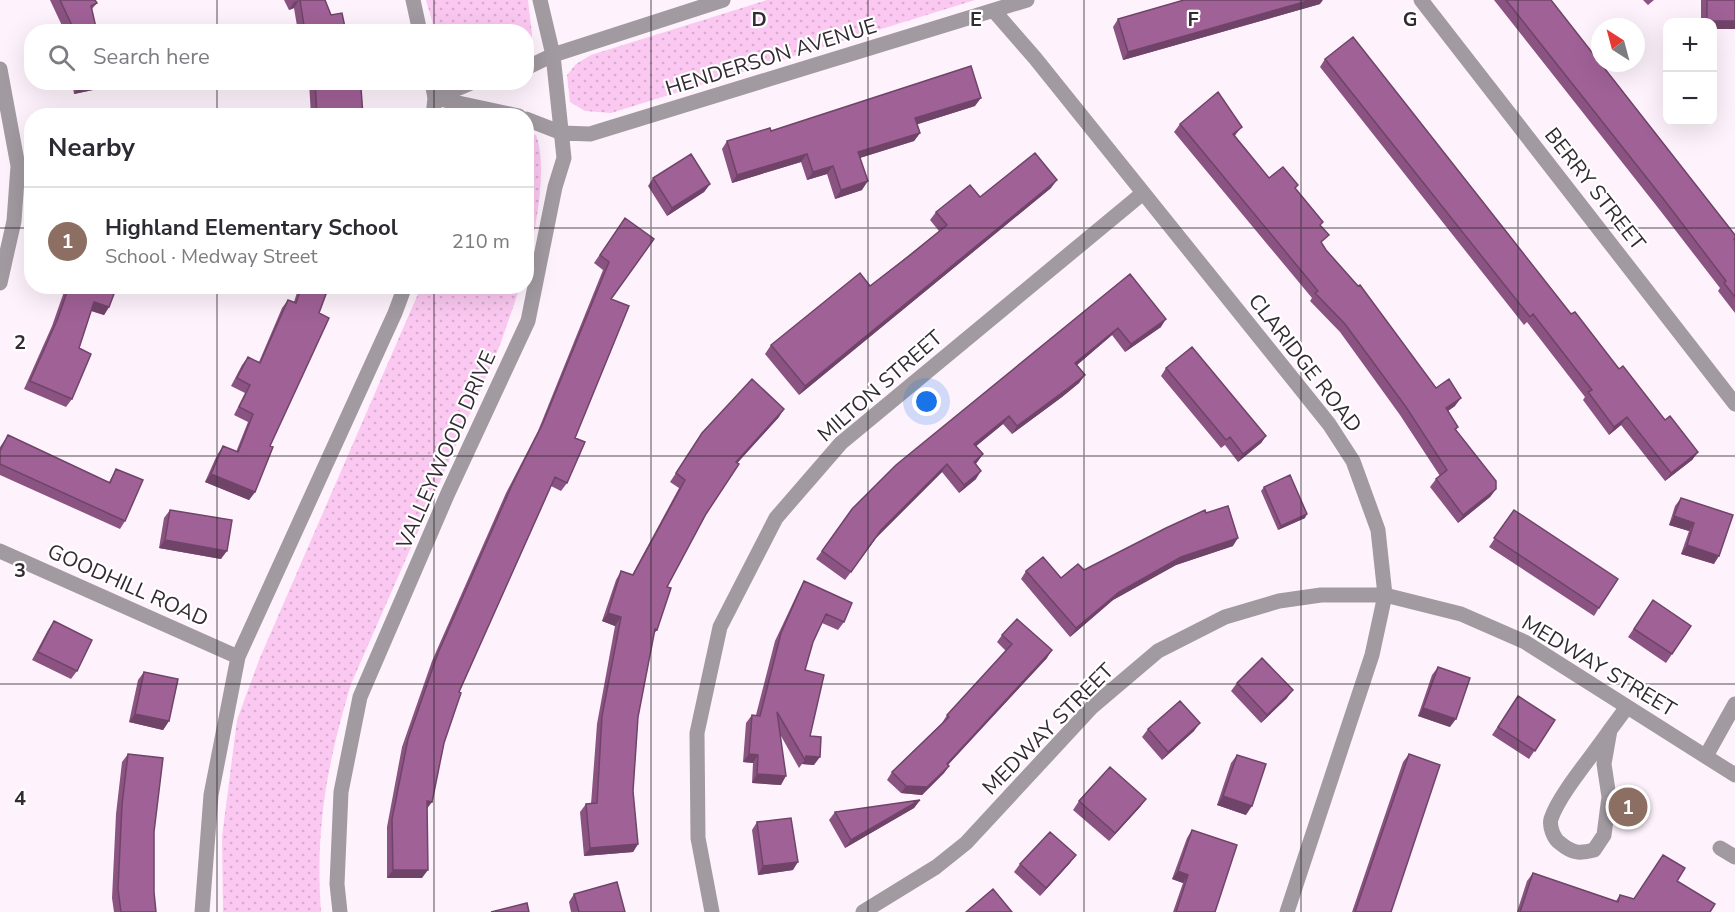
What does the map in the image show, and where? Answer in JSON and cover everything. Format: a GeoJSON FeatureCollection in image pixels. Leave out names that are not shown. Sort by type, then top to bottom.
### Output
{"type":"FeatureCollection","features":[{"type":"Feature","properties":{"kind":"street"},"geometry":{"type":"LineString","coordinates":[[413,0],[418,24]]}},
{"type":"Feature","properties":{"kind":"street","name":"VALLEYWOOD DRIVE"},"geometry":{"type":"LineString","coordinates":[[534,291],[555,188],[564,158],[553,55],[540,0]]}},
{"type":"Feature","properties":{"kind":"street"},"geometry":{"type":"LineString","coordinates":[[534,64],[553,55],[723,0]]}},
{"type":"Feature","properties":{"kind":"street","name":"HENDERSON AVENUE"},"geometry":{"type":"LineString","coordinates":[[534,121],[562,133],[590,134],[1027,0]]}},
{"type":"Feature","properties":{"kind":"street","name":"BERRY STREET"},"geometry":{"type":"LineString","coordinates":[[1421,0],[1735,404]]}},
{"type":"Feature","properties":{"kind":"street","name":"CLARIDGE ROAD"},"geometry":{"type":"LineString","coordinates":[[994,11],[1329,424],[1353,461],[1378,530],[1385,595],[1372,655],[1287,912]]}},
{"type":"Feature","properties":{"kind":"street"},"geometry":{"type":"LineString","coordinates":[[0,69],[18,166],[14,220],[0,283]]}},
{"type":"Feature","properties":{"kind":"street"},"geometry":{"type":"LineString","coordinates":[[434,90],[434,108]]}},
{"type":"Feature","properties":{"kind":"street"},"geometry":{"type":"LineString","coordinates":[[435,98],[454,90]]}},
{"type":"Feature","properties":{"kind":"street"},"geometry":{"type":"LineString","coordinates":[[435,98],[482,108]]}},
{"type":"Feature","properties":{"kind":"street","name":"MILTON STREET"},"geometry":{"type":"LineString","coordinates":[[712,912],[698,838],[697,733],[720,627],[776,518],[841,443],[1143,193]]}},
{"type":"Feature","properties":{"kind":"street"},"geometry":{"type":"LineString","coordinates":[[202,912],[211,795],[238,657],[402,294]]}},
{"type":"Feature","properties":{"kind":"street","name":"VALLEYWOOD DRIVE"},"geometry":{"type":"LineString","coordinates":[[340,912],[337,884],[341,792],[360,697],[448,493],[528,321],[533,294]]}},
{"type":"Feature","properties":{"kind":"street","name":"GOODHILL ROAD"},"geometry":{"type":"LineString","coordinates":[[0,552],[238,657]]}},
{"type":"Feature","properties":{"kind":"street","name":"MEDWAY STREET"},"geometry":{"type":"LineString","coordinates":[[863,912],[936,867],[966,843],[1092,707],[1158,651],[1225,617],[1279,601],[1321,595],[1385,595],[1461,614],[1525,642],[1735,775]]}},
{"type":"Feature","properties":{"kind":"street"},"geometry":{"type":"LineString","coordinates":[[1706,756],[1735,704]]}},
{"type":"Feature","properties":{"kind":"street"},"geometry":{"type":"LineString","coordinates":[[1610,730],[1604,764],[1609,797],[1604,835],[1594,850],[1581,854],[1570,851],[1554,839],[1550,822],[1559,804],[1610,730],[1627,707]]}},
{"type":"Feature","properties":{"kind":"street"},"geometry":{"type":"LineString","coordinates":[[1720,848],[1735,857]]}},
{"type":"Feature","properties":{"kind":"shaded area"},"geometry":{"type":"Polygon","coordinates":[[[426,0],[528,0],[531,24],[433,24],[426,0]]]}},
{"type":"Feature","properties":{"kind":"shaded area"},"geometry":{"type":"Polygon","coordinates":[[[767,0],[975,0],[611,113],[585,111],[570,102],[567,75],[576,64],[591,55],[767,0]]]}},
{"type":"Feature","properties":{"kind":"shaded area"},"geometry":{"type":"Polygon","coordinates":[[[534,135],[536,135],[541,164],[534,233],[534,135]]]}},
{"type":"Feature","properties":{"kind":"shaded area"},"geometry":{"type":"Polygon","coordinates":[[[418,294],[518,294],[500,345],[351,684],[335,742],[325,796],[320,852],[321,912],[223,912],[222,837],[237,720],[259,660],[418,294]]]}},
{"type":"Feature","properties":{"kind":"building"},"geometry":{"type":"Polygon","coordinates":[[[60,0],[95,0],[97,3],[91,6],[95,24],[71,24],[60,0]]]}},
{"type":"Feature","properties":{"kind":"building"},"geometry":{"type":"Polygon","coordinates":[[[300,0],[325,0],[331,15],[342,13],[344,24],[304,24],[300,0]]]}},
{"type":"Feature","properties":{"kind":"building"},"geometry":{"type":"Polygon","coordinates":[[[1184,0],[1311,0],[1128,52],[1118,19],[1184,0]]]}},
{"type":"Feature","properties":{"kind":"building"},"geometry":{"type":"Polygon","coordinates":[[[1506,0],[1551,0],[1591,51],[1591,72],[1607,72],[1735,235],[1735,297],[1724,283],[1726,281],[1506,0]]]}},
{"type":"Feature","properties":{"kind":"building"},"geometry":{"type":"Polygon","coordinates":[[[1707,0],[1735,0],[1735,21],[1717,21],[1717,18],[1707,18],[1707,0]]]}},
{"type":"Feature","properties":{"kind":"building"},"geometry":{"type":"Polygon","coordinates":[[[1353,37],[1571,314],[1575,312],[1619,369],[1623,366],[1665,420],[1670,416],[1698,452],[1671,473],[1627,417],[1614,427],[1588,392],[1592,390],[1533,314],[1530,317],[1325,59],[1353,37]]]}},
{"type":"Feature","properties":{"kind":"building"},"geometry":{"type":"Polygon","coordinates":[[[971,66],[981,98],[915,118],[920,133],[858,152],[868,181],[841,190],[833,166],[813,172],[807,154],[737,175],[727,141],[770,128],[771,131],[971,66]]]}},
{"type":"Feature","properties":{"kind":"building"},"geometry":{"type":"Polygon","coordinates":[[[315,90],[361,90],[362,108],[317,108],[315,90]]]}},
{"type":"Feature","properties":{"kind":"building"},"geometry":{"type":"Polygon","coordinates":[[[1218,92],[1242,127],[1233,134],[1269,178],[1283,167],[1298,185],[1295,188],[1323,222],[1320,225],[1329,235],[1321,242],[1326,250],[1358,286],[1360,285],[1436,388],[1449,379],[1461,398],[1446,408],[1458,427],[1455,429],[1496,481],[1496,489],[1463,515],[1436,479],[1447,470],[1406,407],[1345,324],[1315,293],[1318,291],[1180,124],[1218,92]]]}},
{"type":"Feature","properties":{"kind":"building"},"geometry":{"type":"Polygon","coordinates":[[[1035,153],[1057,180],[805,386],[771,345],[860,273],[870,286],[909,256],[947,225],[936,212],[970,185],[980,197],[1035,153]]]}},
{"type":"Feature","properties":{"kind":"building"},"geometry":{"type":"Polygon","coordinates":[[[691,154],[710,184],[672,208],[653,178],[691,154]]]}},
{"type":"Feature","properties":{"kind":"building"},"geometry":{"type":"Polygon","coordinates":[[[625,218],[654,239],[611,299],[629,306],[575,438],[585,442],[567,483],[555,477],[459,692],[461,693],[444,743],[432,802],[427,801],[428,870],[393,870],[392,819],[408,739],[438,653],[512,485],[543,423],[609,262],[600,255],[625,218]]]}},
{"type":"Feature","properties":{"kind":"building"},"geometry":{"type":"Polygon","coordinates":[[[1130,274],[1166,319],[1131,344],[1118,328],[1075,363],[1085,375],[1017,426],[1009,416],[974,444],[983,454],[974,462],[981,471],[964,485],[947,464],[881,530],[851,572],[822,551],[852,509],[896,465],[1130,274]]]}},
{"type":"Feature","properties":{"kind":"building"},"geometry":{"type":"Polygon","coordinates":[[[66,294],[114,294],[109,307],[94,302],[79,348],[91,354],[72,399],[30,381],[66,294]]]}},
{"type":"Feature","properties":{"kind":"building"},"geometry":{"type":"Polygon","coordinates":[[[299,294],[326,294],[319,313],[329,318],[270,446],[273,447],[255,492],[211,474],[223,446],[238,452],[253,414],[239,407],[250,385],[237,378],[248,357],[260,363],[288,300],[296,303],[299,294]]]}},
{"type":"Feature","properties":{"kind":"building"},"geometry":{"type":"Polygon","coordinates":[[[1192,347],[1266,436],[1243,454],[1230,437],[1226,440],[1166,368],[1192,347]]]}},
{"type":"Feature","properties":{"kind":"building"},"geometry":{"type":"Polygon","coordinates":[[[752,379],[784,409],[736,462],[739,464],[706,514],[667,587],[671,588],[657,630],[655,629],[638,717],[633,791],[638,844],[590,848],[586,804],[597,803],[602,716],[621,617],[608,613],[621,571],[633,575],[685,480],[676,473],[702,433],[752,379]]]}},
{"type":"Feature","properties":{"kind":"building"},"geometry":{"type":"Polygon","coordinates":[[[8,435],[110,483],[116,469],[143,480],[125,521],[0,464],[0,451],[8,435]]]}},
{"type":"Feature","properties":{"kind":"building"},"geometry":{"type":"Polygon","coordinates":[[[1290,475],[1307,514],[1281,526],[1264,487],[1290,475]]]}},
{"type":"Feature","properties":{"kind":"building"},"geometry":{"type":"Polygon","coordinates":[[[1681,498],[1733,515],[1719,556],[1687,545],[1694,523],[1674,516],[1681,498]]]}},
{"type":"Feature","properties":{"kind":"building"},"geometry":{"type":"Polygon","coordinates":[[[1228,506],[1238,538],[1181,557],[1119,592],[1076,628],[1026,571],[1043,557],[1061,578],[1078,564],[1084,570],[1205,510],[1206,513],[1228,506]]]}},
{"type":"Feature","properties":{"kind":"building"},"geometry":{"type":"Polygon","coordinates":[[[170,510],[232,520],[227,551],[165,540],[170,510]]]}},
{"type":"Feature","properties":{"kind":"building"},"geometry":{"type":"Polygon","coordinates":[[[1514,510],[1618,579],[1599,608],[1494,538],[1514,510]]]}},
{"type":"Feature","properties":{"kind":"building"},"geometry":{"type":"Polygon","coordinates":[[[804,581],[852,603],[844,622],[826,614],[813,642],[805,670],[824,675],[810,736],[821,737],[820,757],[806,756],[805,760],[777,712],[786,776],[757,774],[758,755],[749,754],[752,715],[760,716],[781,633],[804,581]]]}},
{"type":"Feature","properties":{"kind":"building"},"geometry":{"type":"Polygon","coordinates":[[[1653,600],[1691,626],[1672,654],[1634,629],[1653,600]]]}},
{"type":"Feature","properties":{"kind":"building"},"geometry":{"type":"Polygon","coordinates":[[[1017,619],[1052,650],[947,764],[949,766],[927,787],[906,786],[892,772],[949,717],[947,715],[1012,644],[1002,635],[1017,619]]]}},
{"type":"Feature","properties":{"kind":"building"},"geometry":{"type":"Polygon","coordinates":[[[54,621],[92,640],[77,671],[38,652],[54,621]]]}},
{"type":"Feature","properties":{"kind":"building"},"geometry":{"type":"Polygon","coordinates":[[[1262,658],[1293,690],[1267,715],[1237,683],[1262,658]]]}},
{"type":"Feature","properties":{"kind":"building"},"geometry":{"type":"Polygon","coordinates":[[[1438,667],[1470,678],[1456,719],[1423,708],[1438,667]]]}},
{"type":"Feature","properties":{"kind":"building"},"geometry":{"type":"Polygon","coordinates":[[[144,672],[178,679],[169,721],[135,714],[144,672]]]}},
{"type":"Feature","properties":{"kind":"building"},"geometry":{"type":"Polygon","coordinates":[[[1518,696],[1555,720],[1535,751],[1498,727],[1518,696]]]}},
{"type":"Feature","properties":{"kind":"building"},"geometry":{"type":"Polygon","coordinates":[[[1180,701],[1200,723],[1168,752],[1148,729],[1180,701]]]}},
{"type":"Feature","properties":{"kind":"building"},"geometry":{"type":"Polygon","coordinates":[[[128,754],[163,758],[154,832],[156,912],[121,912],[118,889],[122,805],[128,754]]]}},
{"type":"Feature","properties":{"kind":"building"},"geometry":{"type":"Polygon","coordinates":[[[1409,754],[1440,765],[1391,912],[1355,912],[1409,754]]]}},
{"type":"Feature","properties":{"kind":"building"},"geometry":{"type":"Polygon","coordinates":[[[1237,755],[1266,764],[1252,806],[1223,796],[1237,755]]]}},
{"type":"Feature","properties":{"kind":"building"},"geometry":{"type":"Polygon","coordinates":[[[1110,767],[1146,799],[1115,833],[1079,801],[1110,767]]]}},
{"type":"Feature","properties":{"kind":"building"},"geometry":{"type":"Polygon","coordinates":[[[920,800],[851,840],[835,812],[920,800]]]}},
{"type":"Feature","properties":{"kind":"building"},"geometry":{"type":"Polygon","coordinates":[[[791,818],[798,862],[763,866],[757,822],[791,818]]]}},
{"type":"Feature","properties":{"kind":"building"},"geometry":{"type":"Polygon","coordinates":[[[1192,830],[1237,845],[1215,912],[1176,912],[1188,875],[1178,871],[1192,830]]]}},
{"type":"Feature","properties":{"kind":"building"},"geometry":{"type":"Polygon","coordinates":[[[1050,832],[1076,855],[1046,888],[1020,864],[1050,832]]]}},
{"type":"Feature","properties":{"kind":"building"},"geometry":{"type":"Polygon","coordinates":[[[1663,855],[1685,868],[1677,881],[1715,904],[1710,912],[1520,912],[1533,873],[1618,902],[1620,895],[1634,899],[1663,855]]]}},
{"type":"Feature","properties":{"kind":"building"},"geometry":{"type":"Polygon","coordinates":[[[617,882],[625,912],[579,912],[574,894],[617,882]]]}},
{"type":"Feature","properties":{"kind":"building"},"geometry":{"type":"Polygon","coordinates":[[[993,889],[1012,912],[966,912],[993,889]]]}},
{"type":"Feature","properties":{"kind":"building"},"geometry":{"type":"Polygon","coordinates":[[[527,903],[529,912],[491,912],[527,903]]]}},
{"type":"Feature","properties":{"kind":"place","name":"Highland Elementary School"},"geometry":{"type":"Point","coordinates":[1628,807]}}]}
